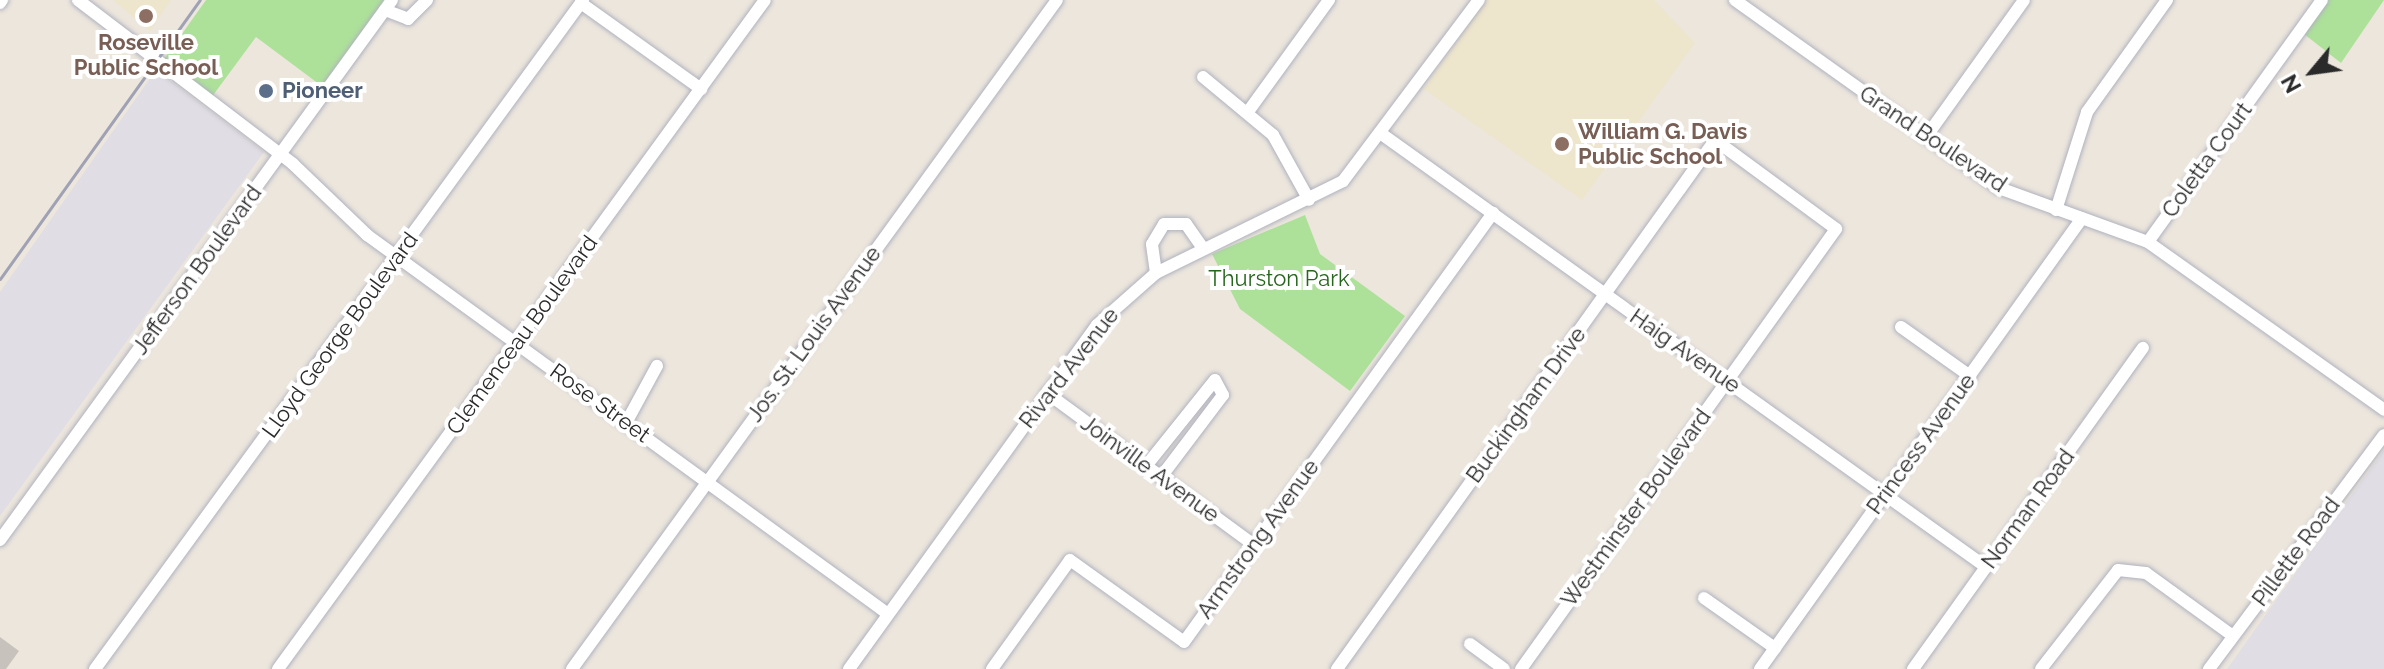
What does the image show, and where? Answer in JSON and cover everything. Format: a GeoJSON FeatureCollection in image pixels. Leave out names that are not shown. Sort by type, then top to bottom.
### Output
{"type":"FeatureCollection","features":[{"type":"Feature","properties":{"kind":"street","name":"Rose Street"},"geometry":{"type":"LineString","coordinates":[[78,0],[280,155],[397,257],[888,614]]}},
{"type":"Feature","properties":{"kind":"street"},"geometry":{"type":"LineString","coordinates":[[389,5],[408,19],[427,0]]}},
{"type":"Feature","properties":{"kind":"street","name":"Clemenceau Boulevard"},"geometry":{"type":"LineString","coordinates":[[278,669],[765,0]]}},
{"type":"Feature","properties":{"kind":"street","name":"Jos. St. Louis Avenue"},"geometry":{"type":"LineString","coordinates":[[572,669],[1057,0]]}},
{"type":"Feature","properties":{"kind":"street"},"geometry":{"type":"LineString","coordinates":[[1250,109],[1329,0]]}},
{"type":"Feature","properties":{"kind":"street","name":"Rivard Avenue"},"geometry":{"type":"LineString","coordinates":[[849,669],[1097,325],[1156,273],[1343,181],[1383,135],[1479,0]]}},
{"type":"Feature","properties":{"kind":"street","name":"Grand Boulevard"},"geometry":{"type":"LineString","coordinates":[[1735,0],[1999,188],[2148,242],[2384,410]]}},
{"type":"Feature","properties":{"kind":"street"},"geometry":{"type":"LineString","coordinates":[[1926,137],[2024,0]]}},
{"type":"Feature","properties":{"kind":"street"},"geometry":{"type":"LineString","coordinates":[[2056,210],[2087,112],[2167,0]]}},
{"type":"Feature","properties":{"kind":"street","name":"Coletta Court"},"geometry":{"type":"LineString","coordinates":[[2148,242],[2322,0]]}},
{"type":"Feature","properties":{"kind":"street"},"geometry":{"type":"LineString","coordinates":[[582,1],[701,89]]}},
{"type":"Feature","properties":{"kind":"street","name":"Lloyd George Boulevard"},"geometry":{"type":"LineString","coordinates":[[95,669],[582,1]]}},
{"type":"Feature","properties":{"kind":"street","name":"Jefferson Boulevard"},"geometry":{"type":"LineString","coordinates":[[0,540],[389,5]]}},
{"type":"Feature","properties":{"kind":"street"},"geometry":{"type":"LineString","coordinates":[[1203,77],[1250,109],[1309,200]]}},
{"type":"Feature","properties":{"kind":"street","name":"Haig Avenue"},"geometry":{"type":"LineString","coordinates":[[1383,135],[1986,567]]}},
{"type":"Feature","properties":{"kind":"street","name":"Buckingham Drive"},"geometry":{"type":"LineString","coordinates":[[1337,669],[1715,140],[1836,229]]}},
{"type":"Feature","properties":{"kind":"street","name":"Armstrong Avenue"},"geometry":{"type":"LineString","coordinates":[[992,669],[1070,560],[1184,642],[1493,213]]}},
{"type":"Feature","properties":{"kind":"street","name":"Princess Avenue"},"geometry":{"type":"LineString","coordinates":[[1760,669],[2082,218]]}},
{"type":"Feature","properties":{"kind":"street"},"geometry":{"type":"LineString","coordinates":[[1156,273],[1152,244],[1164,224],[1186,224],[1203,248]]}},
{"type":"Feature","properties":{"kind":"street","name":"Westminster Boulevard"},"geometry":{"type":"LineString","coordinates":[[1521,669],[1836,229]]}},
{"type":"Feature","properties":{"kind":"street"},"geometry":{"type":"LineString","coordinates":[[1901,327],[1970,376]]}},
{"type":"Feature","properties":{"kind":"street","name":"Norman Road"},"geometry":{"type":"LineString","coordinates":[[1913,669],[2143,348]]}},
{"type":"Feature","properties":{"kind":"street"},"geometry":{"type":"LineString","coordinates":[[626,423],[657,366]]}},
{"type":"Feature","properties":{"kind":"street"},"geometry":{"type":"LineString","coordinates":[[1146,466],[1215,380],[1223,395],[1161,477]]}},
{"type":"Feature","properties":{"kind":"street","name":"Joinville Avenue"},"geometry":{"type":"LineString","coordinates":[[1047,393],[1254,545]]}},
{"type":"Feature","properties":{"kind":"street","name":"Pillette Road"},"geometry":{"type":"LineString","coordinates":[[2209,669],[2384,435]]}},
{"type":"Feature","properties":{"kind":"street"},"geometry":{"type":"LineString","coordinates":[[2041,669],[2118,570],[2146,573],[2233,636]]}},
{"type":"Feature","properties":{"kind":"street"},"geometry":{"type":"LineString","coordinates":[[1704,598],[1775,648]]}},
{"type":"Feature","properties":{"kind":"street"},"geometry":{"type":"LineString","coordinates":[[1470,644],[1504,669]]}},
{"type":"Feature","properties":{"kind":"shaded area","name":"Roseville Public School"},"geometry":{"type":"Polygon","coordinates":[[[113,0],[171,0],[150,31],[113,0]]]}},
{"type":"Feature","properties":{"kind":"shaded area","name":"William G. Davis Public School"},"geometry":{"type":"Polygon","coordinates":[[[1486,0],[1654,0],[1695,43],[1582,200],[1424,89],[1486,0]]]}},
{"type":"Feature","properties":{"kind":"shaded area"},"geometry":{"type":"Polygon","coordinates":[[[156,70],[264,152],[0,516],[0,292],[156,70]]]}},
{"type":"Feature","properties":{"kind":"shaded area"},"geometry":{"type":"Polygon","coordinates":[[[2384,450],[2384,669],[2227,669],[2297,571],[2384,450]]]}},
{"type":"Feature","properties":{"kind":"green space"},"geometry":{"type":"Polygon","coordinates":[[[206,0],[384,0],[323,87],[256,37],[211,98],[162,62],[206,0]]]}},
{"type":"Feature","properties":{"kind":"green space"},"geometry":{"type":"Polygon","coordinates":[[[2328,0],[2384,0],[2341,63],[2304,34],[2328,0]]]}},
{"type":"Feature","properties":{"kind":"green space","name":"Thurston Park"},"geometry":{"type":"Polygon","coordinates":[[[1305,215],[1320,254],[1405,316],[1350,391],[1240,309],[1212,254],[1305,215]]]}},
{"type":"Feature","properties":{"kind":"building"},"geometry":{"type":"Polygon","coordinates":[[[0,637],[19,651],[6,669],[0,669],[0,637]]]}},
{"type":"Feature","properties":{"kind":"railway"},"geometry":{"type":"LineString","coordinates":[[0,279],[200,0]]}},
{"type":"Feature","properties":{"kind":"place","name":"Roseville Public School"},"geometry":{"type":"Point","coordinates":[146,16]}},
{"type":"Feature","properties":{"kind":"place","name":"Pioneer"},"geometry":{"type":"Point","coordinates":[266,91]}},
{"type":"Feature","properties":{"kind":"place","name":"William G. Davis Public School"},"geometry":{"type":"Point","coordinates":[1562,144]}}]}
